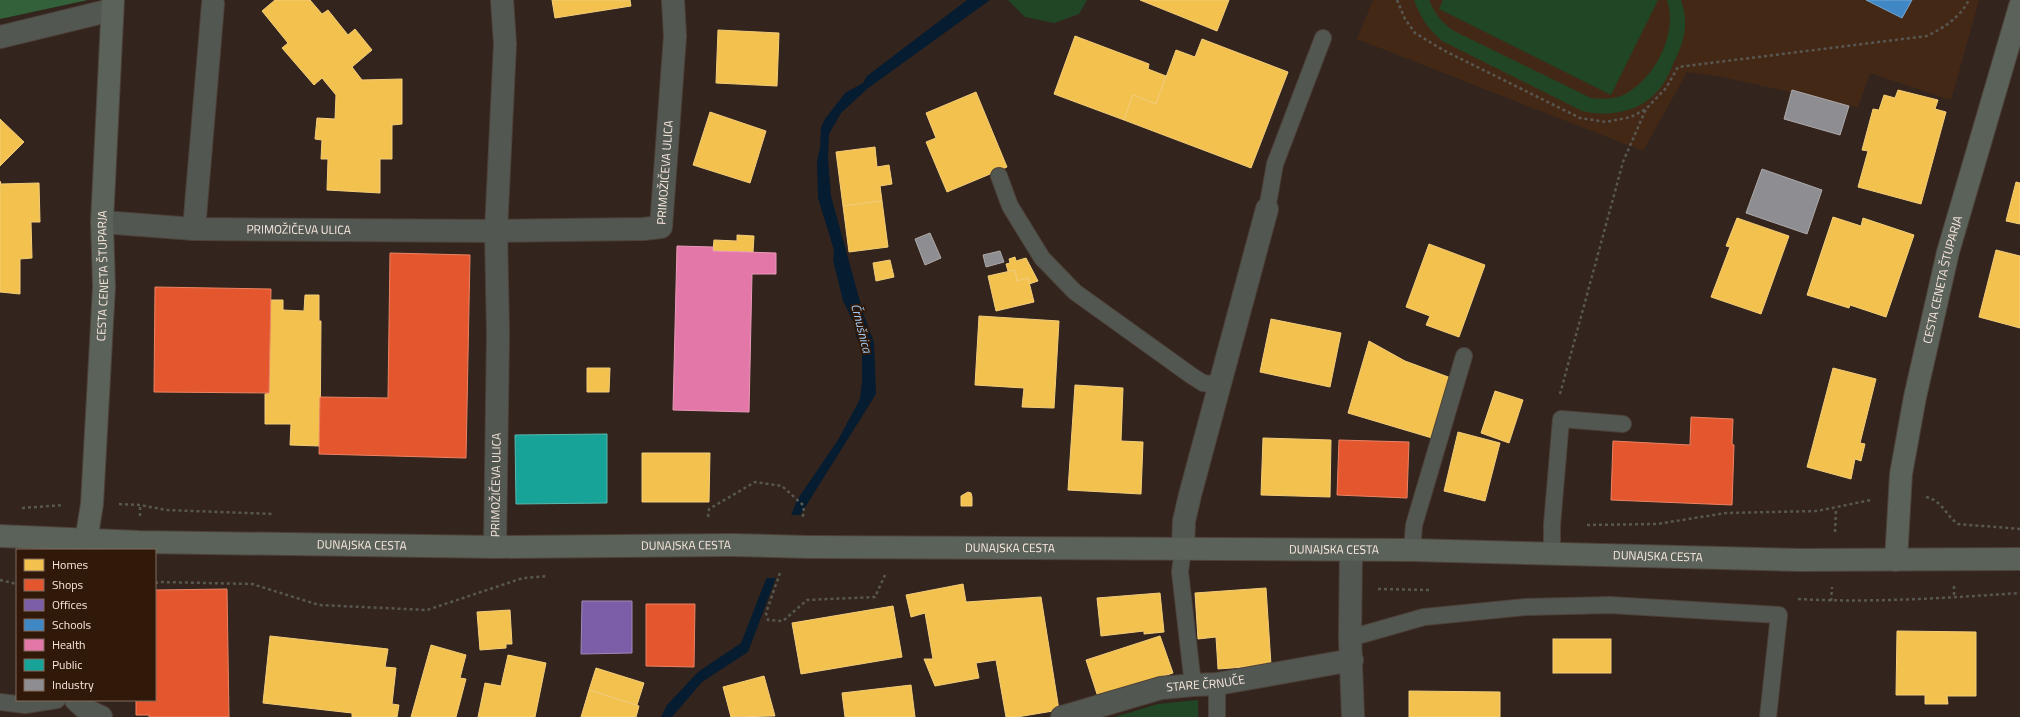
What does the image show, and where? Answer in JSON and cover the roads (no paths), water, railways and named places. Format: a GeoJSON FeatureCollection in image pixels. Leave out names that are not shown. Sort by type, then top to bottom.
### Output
{"type":"FeatureCollection","features":[{"type":"Feature","properties":{"kind":"main road","name":"CESTA CENETA ŠTUPARJA"},"geometry":{"type":"LineString","coordinates":[[85,545],[92,504],[104,287],[102,222],[112,5]]}},
{"type":"Feature","properties":{"kind":"main road","name":"CESTA CENETA ŠTUPARJA"},"geometry":{"type":"LineString","coordinates":[[1896,560],[1901,474],[1915,397],[1948,252],[2020,6]]}},
{"type":"Feature","properties":{"kind":"main road","name":"DUNAJSKA CESTA"},"geometry":{"type":"LineString","coordinates":[[0,536],[85,545],[495,547],[731,545],[808,547],[1183,548],[1412,550],[1793,560],[2020,559]]}},
{"type":"Feature","properties":{"kind":"street","name":"PRIMOŽIČEVA ULICA"},"geometry":{"type":"LineString","coordinates":[[495,547],[498,334],[496,231],[505,44],[502,0]]}},
{"type":"Feature","properties":{"kind":"street","name":"PRIMOŽIČEVA ULICA"},"geometry":{"type":"LineString","coordinates":[[102,222],[194,229],[496,231],[662,227],[675,36],[673,0]]}},
{"type":"Feature","properties":{"kind":"street"},"geometry":{"type":"LineString","coordinates":[[194,229],[213,4]]}},
{"type":"Feature","properties":{"kind":"street","name":"CESTA CENETA ŠTUPARJA"},"geometry":{"type":"LineString","coordinates":[[0,37],[112,5]]}},
{"type":"Feature","properties":{"kind":"street"},"geometry":{"type":"LineString","coordinates":[[1183,548],[1184,521],[1190,495],[1267,209]]}},
{"type":"Feature","properties":{"kind":"street"},"geometry":{"type":"LineString","coordinates":[[1351,550],[1350,589],[1353,717]]}},
{"type":"Feature","properties":{"kind":"street","name":"STARE ČRNUČE"},"geometry":{"type":"LineString","coordinates":[[1062,717],[1161,688],[1217,684],[1351,649]]}},
{"type":"Feature","properties":{"kind":"street"},"geometry":{"type":"LineString","coordinates":[[77,701],[88,711],[101,717]]}},
{"type":"Feature","properties":{"kind":"lane"},"geometry":{"type":"LineString","coordinates":[[1267,209],[1275,164],[1323,38]]}},
{"type":"Feature","properties":{"kind":"lane"},"geometry":{"type":"LineString","coordinates":[[999,176],[1010,206],[1042,258],[1075,292],[1192,376],[1203,383],[1220,385]]}},
{"type":"Feature","properties":{"kind":"lane"},"geometry":{"type":"LineString","coordinates":[[1412,550],[1414,525],[1464,356]]}},
{"type":"Feature","properties":{"kind":"lane"},"geometry":{"type":"LineString","coordinates":[[1552,554],[1552,525],[1561,419],[1623,424]]}},
{"type":"Feature","properties":{"kind":"lane"},"geometry":{"type":"LineString","coordinates":[[1183,548],[1180,572],[1193,685]]}},
{"type":"Feature","properties":{"kind":"lane"},"geometry":{"type":"LineString","coordinates":[[1351,649],[1424,617],[1526,607],[1610,605],[1779,615],[1768,717]]}},
{"type":"Feature","properties":{"kind":"lane"},"geometry":{"type":"LineString","coordinates":[[1217,684],[1217,717]]}},
{"type":"Feature","properties":{"kind":"lane"},"geometry":{"type":"LineString","coordinates":[[0,702],[25,705],[51,701]]}},
{"type":"Feature","properties":{"kind":"water","name":"Črnušnica"},"geometry":{"type":"Polygon","coordinates":[[[967,0],[990,0],[867,89],[841,113],[829,134],[828,158],[831,196],[864,316],[874,342],[876,394],[799,517],[748,652],[702,682],[672,717],[661,717],[667,705],[698,672],[741,643],[797,500],[838,440],[860,399],[862,381],[862,351],[856,336],[854,323],[843,301],[833,260],[834,250],[818,198],[817,161],[820,148],[821,127],[825,119],[845,93],[863,83],[867,76],[967,0]]]}}]}
